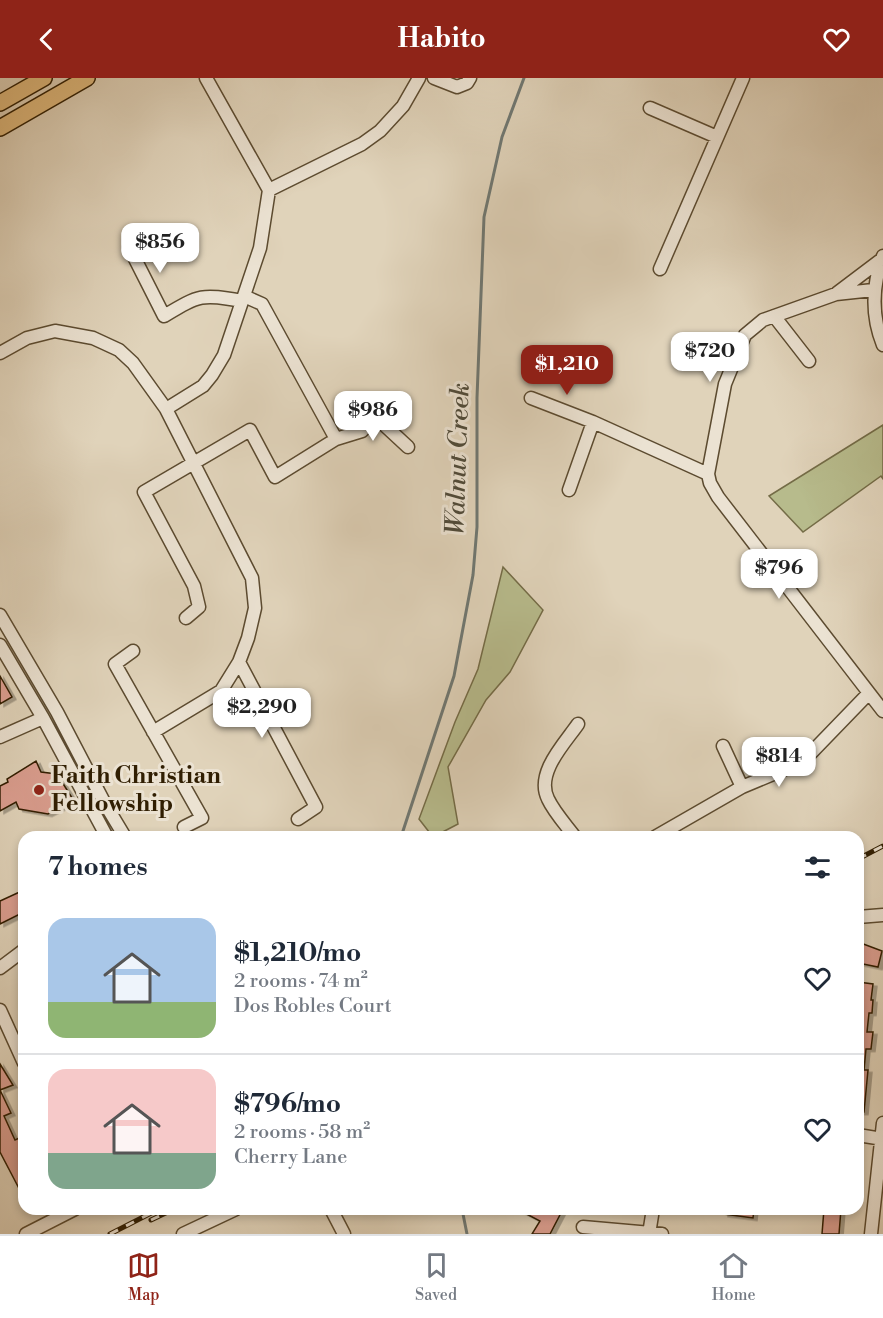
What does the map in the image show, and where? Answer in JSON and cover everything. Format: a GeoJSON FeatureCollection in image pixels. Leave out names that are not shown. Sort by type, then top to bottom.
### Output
{"type":"FeatureCollection","features":[{"type":"Feature","properties":{"kind":"main road"},"geometry":{"type":"LineString","coordinates":[[0,103],[44,78]]}},
{"type":"Feature","properties":{"kind":"main road"},"geometry":{"type":"LineString","coordinates":[[0,128],[87,78]]}},
{"type":"Feature","properties":{"kind":"street"},"geometry":{"type":"LineString","coordinates":[[166,410],[203,386],[225,355],[260,248],[269,190],[206,78]]}},
{"type":"Feature","properties":{"kind":"street"},"geometry":{"type":"LineString","coordinates":[[269,190],[362,144],[380,131],[403,106],[419,78]]}},
{"type":"Feature","properties":{"kind":"street"},"geometry":{"type":"LineString","coordinates":[[434,78],[458,87],[467,83],[470,78]]}},
{"type":"Feature","properties":{"kind":"street"},"geometry":{"type":"LineString","coordinates":[[660,269],[743,78]]}},
{"type":"Feature","properties":{"kind":"street"},"geometry":{"type":"LineString","coordinates":[[650,108],[717,137]]}},
{"type":"Feature","properties":{"kind":"street"},"geometry":{"type":"LineString","coordinates":[[129,247],[164,315],[195,297],[211,295],[243,298],[262,304],[336,439]]}},
{"type":"Feature","properties":{"kind":"street"},"geometry":{"type":"LineString","coordinates":[[882,257],[873,290],[877,326],[883,345]]}},
{"type":"Feature","properties":{"kind":"street"},"geometry":{"type":"LineString","coordinates":[[836,294],[882,257]]}},
{"type":"Feature","properties":{"kind":"street"},"geometry":{"type":"LineString","coordinates":[[873,290],[836,294],[763,320],[753,327],[745,336],[725,384],[708,474],[718,497],[883,711]]}},
{"type":"Feature","properties":{"kind":"street"},"geometry":{"type":"LineString","coordinates":[[774,316],[809,361]]}},
{"type":"Feature","properties":{"kind":"street"},"geometry":{"type":"LineString","coordinates":[[0,353],[27,338],[55,332],[93,338],[119,350],[133,363],[166,410],[252,578],[255,608],[248,638],[238,662],[221,691],[153,732]]}},
{"type":"Feature","properties":{"kind":"street"},"geometry":{"type":"LineString","coordinates":[[531,398],[593,422],[708,474]]}},
{"type":"Feature","properties":{"kind":"street"},"geometry":{"type":"LineString","coordinates":[[186,618],[199,607],[194,586],[144,492],[250,430],[275,477],[336,439],[362,431],[373,420],[380,421],[408,447]]}},
{"type":"Feature","properties":{"kind":"street"},"geometry":{"type":"LineString","coordinates":[[569,490],[593,422]]}},
{"type":"Feature","properties":{"kind":"street"},"geometry":{"type":"LineString","coordinates":[[0,615],[57,712],[121,831]]}},
{"type":"Feature","properties":{"kind":"street"},"geometry":{"type":"LineString","coordinates":[[0,645],[43,718],[104,831]]}},
{"type":"Feature","properties":{"kind":"street"},"geometry":{"type":"LineString","coordinates":[[133,651],[115,664],[202,818],[184,827]]}},
{"type":"Feature","properties":{"kind":"street"},"geometry":{"type":"LineString","coordinates":[[238,662],[316,807],[298,819]]}},
{"type":"Feature","properties":{"kind":"street"},"geometry":{"type":"LineString","coordinates":[[665,831],[742,787],[785,769],[810,754],[868,693]]}},
{"type":"Feature","properties":{"kind":"street"},"geometry":{"type":"LineString","coordinates":[[0,737],[43,718]]}},
{"type":"Feature","properties":{"kind":"street"},"geometry":{"type":"LineString","coordinates":[[571,831],[547,798],[545,784],[551,762],[578,724]]}},
{"type":"Feature","properties":{"kind":"street"},"geometry":{"type":"LineString","coordinates":[[723,746],[742,787]]}},
{"type":"Feature","properties":{"kind":"street"},"geometry":{"type":"LineString","coordinates":[[864,916],[883,915]]}},
{"type":"Feature","properties":{"kind":"street"},"geometry":{"type":"LineString","coordinates":[[0,968],[18,954]]}},
{"type":"Feature","properties":{"kind":"street"},"geometry":{"type":"LineString","coordinates":[[0,1010],[18,1050]]}},
{"type":"Feature","properties":{"kind":"street"},"geometry":{"type":"LineString","coordinates":[[871,1234],[883,1123]]}},
{"type":"Feature","properties":{"kind":"street"},"geometry":{"type":"LineString","coordinates":[[864,1136],[882,1139]]}},
{"type":"Feature","properties":{"kind":"street"},"geometry":{"type":"LineString","coordinates":[[26,1234],[63,1215]]}},
{"type":"Feature","properties":{"kind":"street"},"geometry":{"type":"LineString","coordinates":[[183,1234],[223,1215]]}},
{"type":"Feature","properties":{"kind":"street"},"geometry":{"type":"LineString","coordinates":[[334,1215],[344,1234]]}},
{"type":"Feature","properties":{"kind":"street"},"geometry":{"type":"LineString","coordinates":[[649,1233],[652,1215]]}},
{"type":"Feature","properties":{"kind":"street"},"geometry":{"type":"LineString","coordinates":[[583,1227],[662,1234]]}},
{"type":"Feature","properties":{"kind":"green space"},"geometry":{"type":"Polygon","coordinates":[[[883,425],[883,479],[881,476],[803,532],[769,496],[883,425]]]}},
{"type":"Feature","properties":{"kind":"green space"},"geometry":{"type":"Polygon","coordinates":[[[503,567],[543,610],[510,672],[486,700],[448,767],[458,824],[445,831],[428,831],[419,819],[455,722],[478,669],[503,567]]]}},
{"type":"Feature","properties":{"kind":"building"},"geometry":{"type":"Polygon","coordinates":[[[0,676],[12,697],[0,704],[0,676]]]}},
{"type":"Feature","properties":{"kind":"building","name":"Faith Christian Fellowship"},"geometry":{"type":"Polygon","coordinates":[[[36,761],[41,772],[57,774],[74,801],[48,814],[19,809],[16,802],[0,811],[0,786],[36,761]]]}},
{"type":"Feature","properties":{"kind":"building"},"geometry":{"type":"Polygon","coordinates":[[[18,893],[18,915],[0,924],[0,901],[18,893]]]}},
{"type":"Feature","properties":{"kind":"building"},"geometry":{"type":"Polygon","coordinates":[[[864,944],[882,951],[878,967],[864,964],[864,944]]]}},
{"type":"Feature","properties":{"kind":"building"},"geometry":{"type":"Polygon","coordinates":[[[864,983],[873,984],[872,1013],[869,1013],[867,1032],[873,1032],[871,1049],[866,1049],[864,1070],[864,983]]]}},
{"type":"Feature","properties":{"kind":"building"},"geometry":{"type":"Polygon","coordinates":[[[0,1064],[13,1085],[0,1090],[0,1064]]]}},
{"type":"Feature","properties":{"kind":"building"},"geometry":{"type":"Polygon","coordinates":[[[864,1070],[868,1070],[864,1112],[864,1070]]]}},
{"type":"Feature","properties":{"kind":"building"},"geometry":{"type":"Polygon","coordinates":[[[0,1090],[11,1113],[4,1116],[15,1140],[18,1139],[18,1186],[0,1152],[0,1090]]]}},
{"type":"Feature","properties":{"kind":"building"},"geometry":{"type":"Polygon","coordinates":[[[528,1215],[560,1215],[550,1234],[532,1234],[540,1221],[528,1215]]]}},
{"type":"Feature","properties":{"kind":"building"},"geometry":{"type":"Polygon","coordinates":[[[731,1215],[753,1215],[753,1218],[731,1215]]]}},
{"type":"Feature","properties":{"kind":"building"},"geometry":{"type":"Polygon","coordinates":[[[824,1215],[841,1215],[839,1234],[822,1234],[824,1215]]]}},
{"type":"Feature","properties":{"kind":"waterway","name":"Walnut Creek"},"geometry":{"type":"LineString","coordinates":[[403,831],[454,676],[473,575],[477,527],[477,398],[484,217],[502,137],[524,78]]}},
{"type":"Feature","properties":{"kind":"waterway","name":"Walnut Creek"},"geometry":{"type":"LineString","coordinates":[[463,1215],[467,1234]]}},
{"type":"Feature","properties":{"kind":"railway"},"geometry":{"type":"LineString","coordinates":[[864,856],[883,846]]}},
{"type":"Feature","properties":{"kind":"railway"},"geometry":{"type":"LineString","coordinates":[[110,1234],[147,1215]]}},
{"type":"Feature","properties":{"kind":"railway"},"geometry":{"type":"LineString","coordinates":[[151,1220],[161,1215]]}},
{"type":"Feature","properties":{"kind":"place","name":"Faith Christian Fellowship"},"geometry":{"type":"Point","coordinates":[39,790]}}]}
